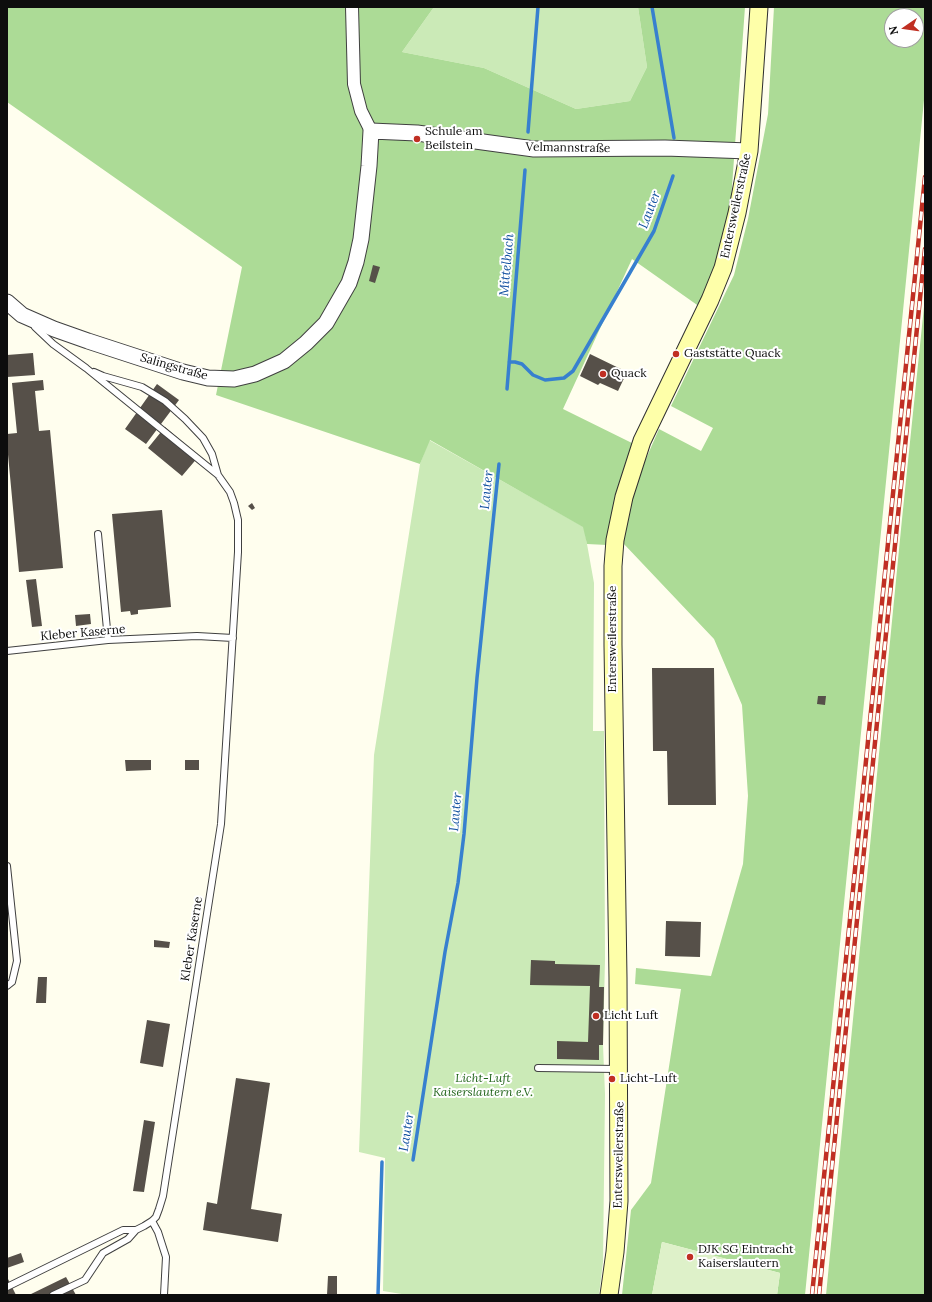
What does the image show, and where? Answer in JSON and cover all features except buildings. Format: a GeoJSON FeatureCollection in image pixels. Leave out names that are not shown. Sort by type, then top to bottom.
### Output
{"type":"FeatureCollection","features":[{"type":"Feature","properties":{"kind":"main road","name":"Entersweilerstraße"},"geometry":{"type":"LineString","coordinates":[[609,1295],[615,1252],[619,1201],[620,1069],[612,645],[613,566],[615,540],[624,497],[642,441],[707,307],[723,268],[738,213],[749,151],[760,7]]}},
{"type":"Feature","properties":{"kind":"street"},"geometry":{"type":"LineString","coordinates":[[352,7],[354,84],[361,111],[371,131]]}},
{"type":"Feature","properties":{"kind":"street","name":"Velmannstraße"},"geometry":{"type":"LineString","coordinates":[[371,131],[417,133],[534,149],[665,148],[749,151]]}},
{"type":"Feature","properties":{"kind":"street","name":"Salingstraße"},"geometry":{"type":"LineString","coordinates":[[7,302],[22,314],[54,329],[183,372],[208,378],[234,379],[255,374],[284,361],[306,343],[326,323],[349,283],[356,262],[361,239],[369,166],[371,131]]}},
{"type":"Feature","properties":{"kind":"lane"},"geometry":{"type":"LineString","coordinates":[[22,314],[53,344],[86,368],[218,475]]}},
{"type":"Feature","properties":{"kind":"lane"},"geometry":{"type":"LineString","coordinates":[[86,368],[103,376],[142,387],[165,401],[203,438],[212,454],[218,475]]}},
{"type":"Feature","properties":{"kind":"lane","name":"Kleber Kaserne"},"geometry":{"type":"LineString","coordinates":[[152,1221],[156,1217],[163,1196],[221,824],[234,638],[238,520],[230,492],[218,475]]}},
{"type":"Feature","properties":{"kind":"lane"},"geometry":{"type":"LineString","coordinates":[[98,534],[108,640]]}},
{"type":"Feature","properties":{"kind":"lane","name":"Kleber Kaserne"},"geometry":{"type":"LineString","coordinates":[[7,651],[108,640],[197,636],[234,638]]}},
{"type":"Feature","properties":{"kind":"lane"},"geometry":{"type":"LineString","coordinates":[[7,866],[17,962],[12,982],[7,986]]}},
{"type":"Feature","properties":{"kind":"lane"},"geometry":{"type":"LineString","coordinates":[[538,1068],[620,1069]]}},
{"type":"Feature","properties":{"kind":"lane"},"geometry":{"type":"LineString","coordinates":[[53,1295],[85,1280],[103,1253],[128,1239],[136,1230],[152,1221],[158,1232],[166,1257],[164,1295]]}},
{"type":"Feature","properties":{"kind":"lane"},"geometry":{"type":"LineString","coordinates":[[7,1287],[123,1230],[136,1230]]}},
{"type":"Feature","properties":{"kind":"green space"},"geometry":{"type":"Polygon","coordinates":[[[7,7],[434,7],[402,52],[484,68],[576,109],[630,101],[647,67],[638,7],[745,7],[730,214],[718,261],[700,307],[632,259],[563,409],[636,445],[607,545],[587,544],[583,527],[430,440],[420,464],[216,395],[242,267],[7,102],[7,7]]]}},
{"type":"Feature","properties":{"kind":"green space"},"geometry":{"type":"Polygon","coordinates":[[[434,7],[638,7],[647,67],[630,101],[576,109],[484,68],[402,52],[434,7]]]}},
{"type":"Feature","properties":{"kind":"green space"},"geometry":{"type":"Polygon","coordinates":[[[774,7],[925,7],[925,90],[805,1295],[777,1295],[780,1273],[662,1242],[652,1295],[622,1295],[631,1210],[651,1183],[681,989],[635,984],[636,968],[711,976],[743,864],[748,796],[742,705],[714,639],[623,543],[631,501],[645,461],[659,429],[701,451],[713,428],[671,406],[734,275],[748,219],[768,114],[774,7]]]}},
{"type":"Feature","properties":{"kind":"green space"},"geometry":{"type":"Polygon","coordinates":[[[925,297],[925,1295],[826,1295],[902,519],[925,297]]]}},
{"type":"Feature","properties":{"kind":"green space","name":"Licht-Luft Kaiserslautern e.V."},"geometry":{"type":"Polygon","coordinates":[[[429,440],[584,527],[594,583],[593,731],[604,731],[605,960],[603,1045],[605,1094],[603,1262],[599,1295],[408,1295],[383,1291],[385,1158],[359,1152],[374,755],[420,464],[429,440]]]}},
{"type":"Feature","properties":{"kind":"green space","name":"DJK SG Eintracht Kaiserslautern"},"geometry":{"type":"Polygon","coordinates":[[[662,1242],[780,1273],[777,1295],[652,1295],[662,1242]]]}},
{"type":"Feature","properties":{"kind":"waterway","name":"Mittelbach"},"geometry":{"type":"LineString","coordinates":[[528,132],[538,7]]}},
{"type":"Feature","properties":{"kind":"waterway","name":"Lauter"},"geometry":{"type":"LineString","coordinates":[[652,7],[674,138]]}},
{"type":"Feature","properties":{"kind":"waterway","name":"Mittelbach"},"geometry":{"type":"LineString","coordinates":[[507,389],[525,170]]}},
{"type":"Feature","properties":{"kind":"waterway","name":"Lauter"},"geometry":{"type":"LineString","coordinates":[[509,362],[522,364],[533,375],[545,380],[564,378],[573,371],[654,231],[673,176]]}},
{"type":"Feature","properties":{"kind":"waterway","name":"Lauter"},"geometry":{"type":"LineString","coordinates":[[413,1160],[445,952],[458,883],[499,464]]}},
{"type":"Feature","properties":{"kind":"waterway","name":"Lauter"},"geometry":{"type":"LineString","coordinates":[[378,1295],[382,1162]]}},
{"type":"Feature","properties":{"kind":"railway"},"geometry":{"type":"LineString","coordinates":[[812,1295],[925,177]]}},
{"type":"Feature","properties":{"kind":"railway"},"geometry":{"type":"LineString","coordinates":[[819,1295],[925,249]]}},
{"type":"Feature","properties":{"kind":"place","name":"Schule am Beilstein"},"geometry":{"type":"Point","coordinates":[417,139]}},
{"type":"Feature","properties":{"kind":"place","name":"Gaststätte Quack"},"geometry":{"type":"Point","coordinates":[676,354]}},
{"type":"Feature","properties":{"kind":"place","name":"Quack"},"geometry":{"type":"Point","coordinates":[603,374]}},
{"type":"Feature","properties":{"kind":"place","name":"Licht Luft"},"geometry":{"type":"Point","coordinates":[596,1016]}},
{"type":"Feature","properties":{"kind":"place","name":"Licht-Luft"},"geometry":{"type":"Point","coordinates":[612,1079]}},
{"type":"Feature","properties":{"kind":"place","name":"DJK SG Eintracht Kaiserslautern"},"geometry":{"type":"Point","coordinates":[690,1257]}}]}
